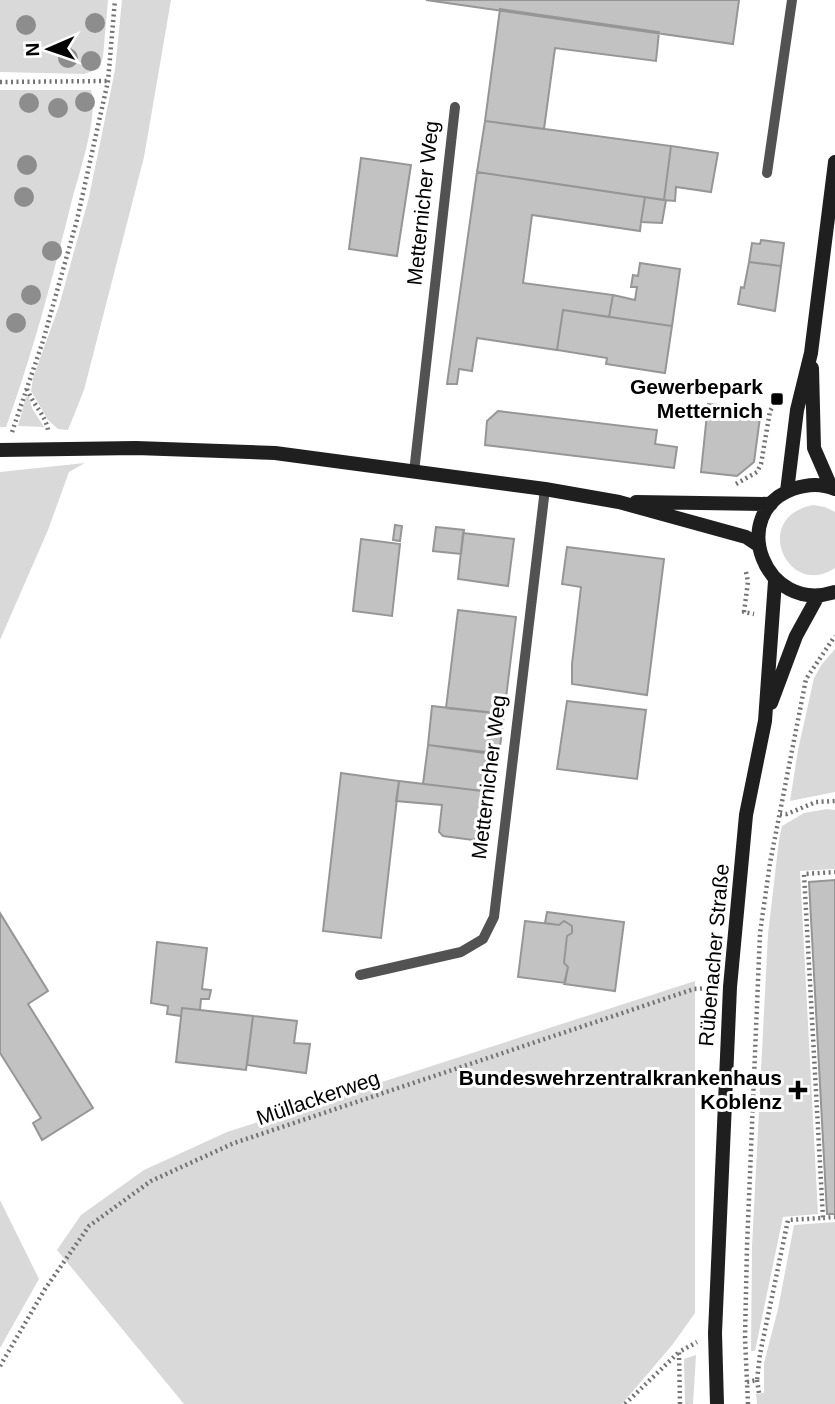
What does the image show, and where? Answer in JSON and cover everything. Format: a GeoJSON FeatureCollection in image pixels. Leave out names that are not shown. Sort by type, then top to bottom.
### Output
{"type":"FeatureCollection","features":[{"type":"Feature","properties":{"kind":"main road"},"geometry":{"type":"LineString","coordinates":[[788,491],[797,410],[811,353],[835,162]]}},
{"type":"Feature","properties":{"kind":"main road"},"geometry":{"type":"LineString","coordinates":[[811,353],[814,448],[833,488]]}},
{"type":"Feature","properties":{"kind":"main road"},"geometry":{"type":"LineString","coordinates":[[3,450],[148,448],[275,453],[545,489],[619,502],[746,537],[758,545]]}},
{"type":"Feature","properties":{"kind":"main road"},"geometry":{"type":"LineString","coordinates":[[833,488],[817,484],[802,485],[788,491],[771,504],[759,530],[758,545],[767,571],[788,590],[818,596],[835,592]]}},
{"type":"Feature","properties":{"kind":"main road"},"geometry":{"type":"LineString","coordinates":[[619,502],[771,504]]}},
{"type":"Feature","properties":{"kind":"main road","name":"Rübenacher Straße"},"geometry":{"type":"LineString","coordinates":[[717,1404],[715,1333],[730,987],[746,815],[765,720],[775,581]]}},
{"type":"Feature","properties":{"kind":"main road","name":"Rübenacher Straße"},"geometry":{"type":"LineString","coordinates":[[765,720],[796,636],[818,596]]}},
{"type":"Feature","properties":{"kind":"lane"},"geometry":{"type":"LineString","coordinates":[[767,173],[792,0]]}},
{"type":"Feature","properties":{"kind":"lane","name":"Metternicher Weg"},"geometry":{"type":"LineString","coordinates":[[414,472],[455,107]]}},
{"type":"Feature","properties":{"kind":"lane","name":"Metternicher Weg"},"geometry":{"type":"LineString","coordinates":[[360,975],[461,952],[483,939],[494,918],[545,489]]}},
{"type":"Feature","properties":{"kind":"path"},"geometry":{"type":"LineString","coordinates":[[3,450],[26,388],[77,220],[108,81],[115,0]]}},
{"type":"Feature","properties":{"kind":"path"},"geometry":{"type":"LineString","coordinates":[[0,82],[108,81]]}},
{"type":"Feature","properties":{"kind":"path"},"geometry":{"type":"LineString","coordinates":[[26,388],[48,425],[48,449]]}},
{"type":"Feature","properties":{"kind":"path"},"geometry":{"type":"LineString","coordinates":[[730,488],[757,471],[761,464],[770,411],[777,399]]}},
{"type":"Feature","properties":{"kind":"path"},"geometry":{"type":"LineString","coordinates":[[748,582],[744,612],[765,616]]}},
{"type":"Feature","properties":{"kind":"path"},"geometry":{"type":"LineString","coordinates":[[748,1404],[745,1338],[747,1246],[760,933],[806,679],[835,636]]}},
{"type":"Feature","properties":{"kind":"path"},"geometry":{"type":"LineString","coordinates":[[780,814],[788,814],[816,802],[835,801]]}},
{"type":"Feature","properties":{"kind":"path"},"geometry":{"type":"LineString","coordinates":[[823,1218],[804,874],[835,872]]}},
{"type":"Feature","properties":{"kind":"path","name":"Müllackerweg"},"geometry":{"type":"LineString","coordinates":[[0,1366],[45,1289],[89,1226],[151,1181],[234,1143],[426,1078],[694,989],[730,987]]}},
{"type":"Feature","properties":{"kind":"path"},"geometry":{"type":"LineString","coordinates":[[759,1393],[757,1380],[760,1354],[788,1220],[835,1217]]}},
{"type":"Feature","properties":{"kind":"path"},"geometry":{"type":"LineString","coordinates":[[625,1404],[678,1352],[715,1333]]}},
{"type":"Feature","properties":{"kind":"path"},"geometry":{"type":"LineString","coordinates":[[678,1352],[680,1404]]}},
{"type":"Feature","properties":{"kind":"path"},"geometry":{"type":"LineString","coordinates":[[747,1382],[757,1380]]}},
{"type":"Feature","properties":{"kind":"shaded area"},"geometry":{"type":"Polygon","coordinates":[[[0,0],[108,0],[103,57],[99,69],[84,74],[0,72],[0,0]]]}},
{"type":"Feature","properties":{"kind":"shaded area"},"geometry":{"type":"Polygon","coordinates":[[[122,0],[171,0],[144,157],[84,390],[68,430],[58,429],[48,420],[31,391],[33,378],[59,306],[89,197],[115,70],[122,0]]]}},
{"type":"Feature","properties":{"kind":"shaded area"},"geometry":{"type":"Polygon","coordinates":[[[0,90],[91,90],[93,101],[87,145],[50,286],[6,427],[0,427],[0,90]]]}},
{"type":"Feature","properties":{"kind":"shaded area"},"geometry":{"type":"Polygon","coordinates":[[[26,397],[29,397],[32,408],[44,427],[18,426],[26,397]]]}},
{"type":"Feature","properties":{"kind":"shaded area"},"geometry":{"type":"Polygon","coordinates":[[[85,463],[69,472],[48,530],[0,640],[0,472],[85,463]]]}},
{"type":"Feature","properties":{"kind":"shaded area"},"geometry":{"type":"Polygon","coordinates":[[[813,505],[835,512],[835,568],[818,575],[803,573],[791,565],[783,553],[780,539],[783,524],[794,512],[813,505]]]}},
{"type":"Feature","properties":{"kind":"shaded area"},"geometry":{"type":"Polygon","coordinates":[[[835,649],[835,792],[790,801],[814,678],[835,649]]]}},
{"type":"Feature","properties":{"kind":"shaded area"},"geometry":{"type":"Polygon","coordinates":[[[835,810],[835,869],[800,871],[818,1214],[783,1217],[755,1351],[751,1351],[752,1247],[768,934],[779,840],[782,826],[804,813],[835,810]]]}},
{"type":"Feature","properties":{"kind":"shaded area"},"geometry":{"type":"Polygon","coordinates":[[[695,981],[695,1313],[673,1344],[622,1404],[184,1404],[57,1250],[81,1215],[144,1170],[227,1132],[695,981]]]}},
{"type":"Feature","properties":{"kind":"shaded area"},"geometry":{"type":"Polygon","coordinates":[[[0,1200],[39,1279],[0,1348],[0,1200]]]}},
{"type":"Feature","properties":{"kind":"shaded area"},"geometry":{"type":"Polygon","coordinates":[[[835,1222],[835,1404],[757,1404],[756,1394],[764,1393],[764,1363],[778,1309],[794,1225],[835,1222]]]}},
{"type":"Feature","properties":{"kind":"shaded area"},"geometry":{"type":"Polygon","coordinates":[[[696,1355],[693,1404],[685,1404],[684,1359],[696,1355]]]}},
{"type":"Feature","properties":{"kind":"building"},"geometry":{"type":"Polygon","coordinates":[[[426,0],[739,0],[733,44],[426,0]]]}},
{"type":"Feature","properties":{"kind":"building"},"geometry":{"type":"Polygon","coordinates":[[[500,9],[659,32],[656,61],[555,48],[544,129],[485,121],[500,9]]]}},
{"type":"Feature","properties":{"kind":"building"},"geometry":{"type":"Polygon","coordinates":[[[485,121],[671,146],[664,200],[477,172],[485,121]]]}},
{"type":"Feature","properties":{"kind":"building"},"geometry":{"type":"Polygon","coordinates":[[[671,146],[718,153],[711,192],[676,187],[675,201],[664,200],[671,146]]]}},
{"type":"Feature","properties":{"kind":"building"},"geometry":{"type":"Polygon","coordinates":[[[361,158],[411,165],[397,256],[349,249],[361,158]]]}},
{"type":"Feature","properties":{"kind":"building"},"geometry":{"type":"Polygon","coordinates":[[[477,172],[645,197],[640,231],[532,215],[523,283],[613,295],[609,317],[563,310],[557,350],[477,338],[472,371],[459,369],[457,384],[447,384],[477,172]]]}},
{"type":"Feature","properties":{"kind":"building"},"geometry":{"type":"Polygon","coordinates":[[[645,197],[666,200],[662,223],[641,222],[645,197]]]}},
{"type":"Feature","properties":{"kind":"building"},"geometry":{"type":"Polygon","coordinates":[[[761,240],[784,243],[781,266],[749,262],[752,243],[760,244],[761,240]]]}},
{"type":"Feature","properties":{"kind":"building"},"geometry":{"type":"Polygon","coordinates":[[[749,262],[781,266],[775,311],[738,304],[749,262]]]}},
{"type":"Feature","properties":{"kind":"building"},"geometry":{"type":"Polygon","coordinates":[[[640,263],[680,269],[672,326],[609,317],[613,295],[635,300],[637,287],[631,287],[633,275],[638,276],[640,263]]]}},
{"type":"Feature","properties":{"kind":"building"},"geometry":{"type":"Polygon","coordinates":[[[563,310],[672,326],[665,373],[606,364],[607,358],[557,350],[563,310]]]}},
{"type":"Feature","properties":{"kind":"building"},"geometry":{"type":"Polygon","coordinates":[[[708,404],[761,410],[754,462],[737,476],[701,472],[708,404]]]}},
{"type":"Feature","properties":{"kind":"building"},"geometry":{"type":"Polygon","coordinates":[[[498,411],[657,430],[655,444],[677,447],[674,468],[485,445],[487,421],[498,411]]]}},
{"type":"Feature","properties":{"kind":"building"},"geometry":{"type":"Polygon","coordinates":[[[395,525],[402,526],[400,541],[393,540],[395,525]]]}},
{"type":"Feature","properties":{"kind":"building"},"geometry":{"type":"Polygon","coordinates":[[[436,527],[464,530],[461,554],[433,551],[436,527]]]}},
{"type":"Feature","properties":{"kind":"building"},"geometry":{"type":"Polygon","coordinates":[[[463,533],[514,539],[508,586],[458,579],[463,533]]]}},
{"type":"Feature","properties":{"kind":"building"},"geometry":{"type":"Polygon","coordinates":[[[361,539],[400,544],[392,616],[353,611],[361,539]]]}},
{"type":"Feature","properties":{"kind":"building"},"geometry":{"type":"Polygon","coordinates":[[[567,547],[664,559],[647,695],[572,684],[581,587],[562,584],[567,547]]]}},
{"type":"Feature","properties":{"kind":"building"},"geometry":{"type":"Polygon","coordinates":[[[458,610],[516,617],[504,714],[446,708],[458,610]]]}},
{"type":"Feature","properties":{"kind":"building"},"geometry":{"type":"Polygon","coordinates":[[[567,701],[646,710],[637,779],[557,769],[567,701]]]}},
{"type":"Feature","properties":{"kind":"building"},"geometry":{"type":"Polygon","coordinates":[[[432,706],[504,714],[499,755],[428,745],[432,706]]]}},
{"type":"Feature","properties":{"kind":"building"},"geometry":{"type":"Polygon","coordinates":[[[428,745],[487,752],[482,791],[423,784],[428,745]]]}},
{"type":"Feature","properties":{"kind":"building"},"geometry":{"type":"Polygon","coordinates":[[[341,773],[399,781],[381,938],[323,931],[341,773]]]}},
{"type":"Feature","properties":{"kind":"building"},"geometry":{"type":"Polygon","coordinates":[[[399,781],[482,791],[479,821],[482,826],[478,829],[477,837],[473,840],[443,836],[439,832],[442,805],[396,801],[399,781]]]}},
{"type":"Feature","properties":{"kind":"building"},"geometry":{"type":"Polygon","coordinates":[[[835,880],[835,1214],[827,1214],[809,882],[835,880]]]}},
{"type":"Feature","properties":{"kind":"building"},"geometry":{"type":"Polygon","coordinates":[[[547,912],[624,922],[615,991],[564,984],[568,967],[564,963],[567,936],[572,933],[572,926],[564,921],[559,925],[545,923],[547,912]]]}},
{"type":"Feature","properties":{"kind":"building"},"geometry":{"type":"Polygon","coordinates":[[[0,913],[48,991],[28,1004],[93,1108],[42,1140],[33,1123],[41,1118],[0,1053],[0,913]]]}},
{"type":"Feature","properties":{"kind":"building"},"geometry":{"type":"Polygon","coordinates":[[[525,921],[559,925],[564,921],[572,926],[572,933],[567,936],[564,963],[568,967],[565,983],[518,977],[525,921]]]}},
{"type":"Feature","properties":{"kind":"building"},"geometry":{"type":"Polygon","coordinates":[[[157,942],[207,948],[202,989],[211,990],[209,999],[201,999],[200,1010],[182,1008],[181,1016],[167,1014],[168,1006],[151,1003],[157,942]]]}},
{"type":"Feature","properties":{"kind":"building"},"geometry":{"type":"Polygon","coordinates":[[[182,1008],[253,1016],[246,1070],[176,1062],[182,1008]]]}},
{"type":"Feature","properties":{"kind":"building"},"geometry":{"type":"Polygon","coordinates":[[[253,1016],[297,1021],[294,1043],[310,1044],[306,1073],[247,1065],[253,1016]]]}},
{"type":"Feature","properties":{"kind":"place","name":"Gewerbepark Metternich"},"geometry":{"type":"Point","coordinates":[777,399]}},
{"type":"Feature","properties":{"kind":"place","name":"Bundeswehrzentralkrankenhaus Koblenz"},"geometry":{"type":"Point","coordinates":[798,1090]}}]}
